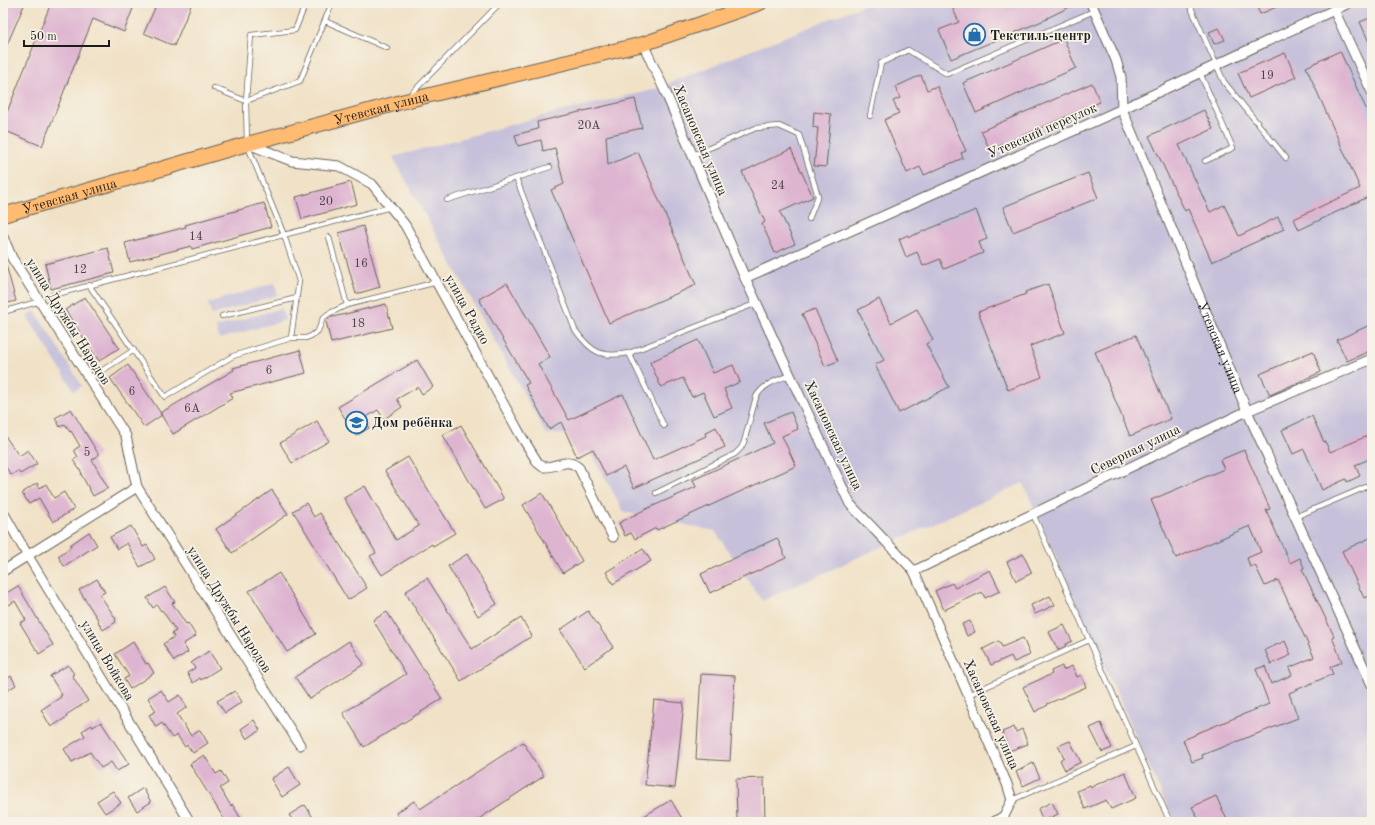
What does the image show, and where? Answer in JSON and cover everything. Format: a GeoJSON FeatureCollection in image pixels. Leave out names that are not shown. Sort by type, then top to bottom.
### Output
{"type":"FeatureCollection","features":[{"type":"Feature","properties":{"kind":"main road","name":"Утевская улица"},"geometry":{"type":"LineString","coordinates":[[3,215],[247,144],[404,101],[643,44],[752,4]]}},
{"type":"Feature","properties":{"kind":"street","name":"Утевский переулок"},"geometry":{"type":"LineString","coordinates":[[745,278],[1122,109],[1349,3]]}},
{"type":"Feature","properties":{"kind":"street","name":"Утевская улица"},"geometry":{"type":"LineString","coordinates":[[1093,7],[1116,60],[1121,77],[1122,109],[1247,411],[1372,685]]}},
{"type":"Feature","properties":{"kind":"street"},"geometry":{"type":"LineString","coordinates":[[1334,10],[1372,92]]}},
{"type":"Feature","properties":{"kind":"street","name":"Хасановская улица"},"geometry":{"type":"LineString","coordinates":[[643,44],[693,155],[745,278],[850,504],[914,571],[1007,784],[1012,800]]}},
{"type":"Feature","properties":{"kind":"street","name":"улица Радио"},"geometry":{"type":"LineString","coordinates":[[247,144],[292,160],[339,166],[372,184],[405,225],[520,434],[538,463],[543,467],[549,467],[566,462],[573,463],[579,468],[613,537]]}},
{"type":"Feature","properties":{"kind":"street","name":"улица Дружбы Народов"},"geometry":{"type":"LineString","coordinates":[[3,237],[12,258],[126,436],[137,487],[300,745]]}},
{"type":"Feature","properties":{"kind":"street","name":"Северная улица"},"geometry":{"type":"LineString","coordinates":[[914,571],[1247,411],[1372,359]]}},
{"type":"Feature","properties":{"kind":"street"},"geometry":{"type":"LineString","coordinates":[[3,571],[137,487]]}},
{"type":"Feature","properties":{"kind":"street","name":"улица Войкова"},"geometry":{"type":"LineString","coordinates":[[3,512],[28,556],[190,822]]}},
{"type":"Feature","properties":{"kind":"street"},"geometry":{"type":"LineString","coordinates":[[994,822],[1004,819],[1012,800]]}},
{"type":"Feature","properties":{"kind":"lane"},"geometry":{"type":"LineString","coordinates":[[291,338],[299,281],[284,235],[247,144],[246,101],[252,35],[295,30],[306,3]]}},
{"type":"Feature","properties":{"kind":"lane"},"geometry":{"type":"LineString","coordinates":[[214,88],[246,101],[300,81],[332,3]]}},
{"type":"Feature","properties":{"kind":"lane"},"geometry":{"type":"LineString","coordinates":[[404,101],[500,3]]}},
{"type":"Feature","properties":{"kind":"lane"},"geometry":{"type":"LineString","coordinates":[[1189,3],[1224,82],[1286,158]]}},
{"type":"Feature","properties":{"kind":"lane"},"geometry":{"type":"LineString","coordinates":[[870,116],[881,63],[894,56],[908,50],[947,74],[1093,7]]}},
{"type":"Feature","properties":{"kind":"lane"},"geometry":{"type":"LineString","coordinates":[[325,21],[387,48]]}},
{"type":"Feature","properties":{"kind":"lane"},"geometry":{"type":"LineString","coordinates":[[1200,73],[1233,148],[1205,161]]}},
{"type":"Feature","properties":{"kind":"lane"},"geometry":{"type":"LineString","coordinates":[[693,155],[756,128],[779,126],[799,135],[818,196],[809,219]]}},
{"type":"Feature","properties":{"kind":"lane"},"geometry":{"type":"LineString","coordinates":[[447,200],[550,166]]}},
{"type":"Feature","properties":{"kind":"lane"},"geometry":{"type":"LineString","coordinates":[[516,178],[575,330],[586,344],[598,353],[614,356],[629,353],[757,303]]}},
{"type":"Feature","properties":{"kind":"lane"},"geometry":{"type":"LineString","coordinates":[[53,295],[391,207]]}},
{"type":"Feature","properties":{"kind":"lane"},"geometry":{"type":"LineString","coordinates":[[329,237],[347,305]]}},
{"type":"Feature","properties":{"kind":"lane"},"geometry":{"type":"LineString","coordinates":[[89,285],[165,397],[233,356],[291,338],[306,338],[315,334],[323,318],[347,305],[437,282]]}},
{"type":"Feature","properties":{"kind":"lane"},"geometry":{"type":"LineString","coordinates":[[222,316],[297,298]]}},
{"type":"Feature","properties":{"kind":"lane"},"geometry":{"type":"LineString","coordinates":[[3,312],[40,301]]}},
{"type":"Feature","properties":{"kind":"lane"},"geometry":{"type":"LineString","coordinates":[[90,379],[134,350]]}},
{"type":"Feature","properties":{"kind":"lane"},"geometry":{"type":"LineString","coordinates":[[629,353],[664,426]]}},
{"type":"Feature","properties":{"kind":"lane"},"geometry":{"type":"LineString","coordinates":[[656,493],[735,454],[744,442],[756,397],[760,390],[764,386],[790,374]]}},
{"type":"Feature","properties":{"kind":"lane"},"geometry":{"type":"LineString","coordinates":[[1295,517],[1366,487]]}},
{"type":"Feature","properties":{"kind":"lane"},"geometry":{"type":"LineString","coordinates":[[1033,514],[1170,822]]}},
{"type":"Feature","properties":{"kind":"lane"},"geometry":{"type":"LineString","coordinates":[[968,695],[1089,640]]}},
{"type":"Feature","properties":{"kind":"lane"},"geometry":{"type":"LineString","coordinates":[[1012,800],[1136,746]]}},
{"type":"Feature","properties":{"kind":"shaded area"},"geometry":{"type":"Polygon","coordinates":[[[869,3],[1372,3],[1372,822],[1174,822],[1023,483],[762,601],[715,531],[624,512],[581,435],[546,434],[393,157],[550,114],[652,90],[869,3]]]}},
{"type":"Feature","properties":{"kind":"shaded area"},"geometry":{"type":"Polygon","coordinates":[[[275,283],[278,295],[212,315],[208,303],[275,283]]]}},
{"type":"Feature","properties":{"kind":"shaded area"},"geometry":{"type":"Polygon","coordinates":[[[282,308],[285,320],[219,339],[216,327],[282,308]]]}},
{"type":"Feature","properties":{"kind":"shaded area"},"geometry":{"type":"Polygon","coordinates":[[[35,311],[82,386],[74,391],[27,316],[35,311]]]}},
{"type":"Feature","properties":{"kind":"building"},"geometry":{"type":"Polygon","coordinates":[[[3,3],[25,3],[3,54],[3,3]]]}},
{"type":"Feature","properties":{"kind":"building"},"geometry":{"type":"Polygon","coordinates":[[[51,3],[135,3],[124,32],[93,19],[42,146],[3,130],[3,122],[51,3]]]}},
{"type":"Feature","properties":{"kind":"building"},"geometry":{"type":"Polygon","coordinates":[[[157,3],[192,3],[174,46],[144,33],[157,3]]]}},
{"type":"Feature","properties":{"kind":"building"},"geometry":{"type":"Polygon","coordinates":[[[950,3],[1078,3],[1047,19],[951,59],[939,30],[959,22],[950,3]]]}},
{"type":"Feature","properties":{"kind":"building"},"geometry":{"type":"Polygon","coordinates":[[[1255,3],[1286,3],[1260,14],[1255,3]]]}},
{"type":"Feature","properties":{"kind":"building"},"geometry":{"type":"Polygon","coordinates":[[[1372,17],[1372,49],[1360,22],[1372,17]]]}},
{"type":"Feature","properties":{"kind":"building"},"geometry":{"type":"Polygon","coordinates":[[[1219,28],[1225,40],[1214,44],[1209,32],[1219,28]]]}},
{"type":"Feature","properties":{"kind":"building"},"geometry":{"type":"Polygon","coordinates":[[[1064,39],[1076,68],[976,113],[963,83],[1064,39]]]}},
{"type":"Feature","properties":{"kind":"building"},"geometry":{"type":"Polygon","coordinates":[[[1340,51],[1372,122],[1372,174],[1367,177],[1372,189],[1372,195],[1299,230],[1294,219],[1360,188],[1306,67],[1340,51]]]}},
{"type":"Feature","properties":{"kind":"building"},"geometry":{"type":"Polygon","coordinates":[[[1285,53],[1296,77],[1249,98],[1238,73],[1285,53]]]}},
{"type":"Feature","properties":{"kind":"building"},"geometry":{"type":"Polygon","coordinates":[[[921,75],[927,90],[937,86],[966,151],[961,153],[963,158],[924,175],[920,167],[907,173],[884,120],[899,113],[893,101],[900,98],[895,87],[921,75]]]}},
{"type":"Feature","properties":{"kind":"building"},"geometry":{"type":"Polygon","coordinates":[[[1092,83],[1100,102],[990,150],[981,131],[1092,83]]]}},
{"type":"Feature","properties":{"kind":"building"},"geometry":{"type":"Polygon","coordinates":[[[635,99],[642,128],[606,136],[608,165],[638,152],[696,285],[609,323],[551,190],[564,184],[555,148],[543,151],[541,140],[518,146],[515,135],[538,129],[537,122],[635,99]]]}},
{"type":"Feature","properties":{"kind":"building"},"geometry":{"type":"Polygon","coordinates":[[[1204,110],[1213,129],[1179,145],[1210,212],[1224,205],[1239,236],[1278,217],[1284,229],[1212,262],[1188,209],[1185,211],[1149,136],[1204,110]]]}},
{"type":"Feature","properties":{"kind":"building"},"geometry":{"type":"Polygon","coordinates":[[[814,112],[831,114],[826,167],[814,166],[818,128],[813,127],[814,112]]]}},
{"type":"Feature","properties":{"kind":"building"},"geometry":{"type":"Polygon","coordinates":[[[791,149],[813,197],[780,212],[795,244],[775,253],[762,224],[765,222],[742,172],[791,149]]]}},
{"type":"Feature","properties":{"kind":"building"},"geometry":{"type":"Polygon","coordinates":[[[1088,173],[1098,198],[1013,232],[1003,207],[1088,173]]]}},
{"type":"Feature","properties":{"kind":"building"},"geometry":{"type":"Polygon","coordinates":[[[351,182],[357,204],[302,219],[296,197],[351,182]]]}},
{"type":"Feature","properties":{"kind":"building"},"geometry":{"type":"Polygon","coordinates":[[[264,203],[271,227],[192,249],[191,246],[130,262],[125,243],[186,227],[185,225],[264,203]]]}},
{"type":"Feature","properties":{"kind":"building"},"geometry":{"type":"Polygon","coordinates":[[[976,210],[987,239],[979,242],[983,253],[944,269],[940,259],[923,266],[917,252],[906,257],[899,239],[908,235],[909,237],[976,210]]]}},
{"type":"Feature","properties":{"kind":"building"},"geometry":{"type":"Polygon","coordinates":[[[363,226],[380,287],[356,294],[339,233],[363,226]]]}},
{"type":"Feature","properties":{"kind":"building"},"geometry":{"type":"Polygon","coordinates":[[[108,248],[114,273],[51,289],[45,264],[108,248]]]}},
{"type":"Feature","properties":{"kind":"building"},"geometry":{"type":"Polygon","coordinates":[[[3,265],[6,265],[16,301],[3,304],[3,265]]]}},
{"type":"Feature","properties":{"kind":"building"},"geometry":{"type":"Polygon","coordinates":[[[507,283],[550,357],[538,364],[569,420],[623,394],[653,460],[706,436],[705,433],[716,427],[725,447],[634,488],[624,467],[606,476],[593,449],[577,457],[561,422],[549,429],[525,385],[529,383],[479,299],[507,283]]]}},
{"type":"Feature","properties":{"kind":"building"},"geometry":{"type":"Polygon","coordinates":[[[1048,284],[1065,333],[1030,346],[1042,377],[1008,390],[978,312],[1048,284]]]}},
{"type":"Feature","properties":{"kind":"building"},"geometry":{"type":"Polygon","coordinates":[[[85,297],[119,348],[99,361],[65,310],[85,297]]]}},
{"type":"Feature","properties":{"kind":"building"},"geometry":{"type":"Polygon","coordinates":[[[879,299],[891,323],[917,309],[933,340],[926,344],[949,387],[899,413],[875,365],[884,360],[858,310],[879,299]]]}},
{"type":"Feature","properties":{"kind":"building"},"geometry":{"type":"Polygon","coordinates":[[[386,304],[392,328],[331,343],[326,321],[329,318],[386,304]]]}},
{"type":"Feature","properties":{"kind":"building"},"geometry":{"type":"Polygon","coordinates":[[[815,309],[838,361],[825,366],[802,314],[815,309]]]}},
{"type":"Feature","properties":{"kind":"building"},"geometry":{"type":"Polygon","coordinates":[[[1372,324],[1372,350],[1347,361],[1337,340],[1372,324]]]}},
{"type":"Feature","properties":{"kind":"building"},"geometry":{"type":"Polygon","coordinates":[[[1136,335],[1171,419],[1130,436],[1095,352],[1136,335]]]}},
{"type":"Feature","properties":{"kind":"building"},"geometry":{"type":"Polygon","coordinates":[[[698,340],[713,373],[733,365],[740,382],[724,389],[732,408],[714,416],[703,392],[692,397],[683,378],[661,387],[650,362],[698,340]]]}},
{"type":"Feature","properties":{"kind":"building"},"geometry":{"type":"Polygon","coordinates":[[[300,350],[306,373],[230,393],[233,398],[173,434],[160,413],[234,370],[233,368],[300,350]]]}},
{"type":"Feature","properties":{"kind":"building"},"geometry":{"type":"Polygon","coordinates":[[[1313,351],[1321,372],[1270,395],[1260,374],[1313,351]]]}},
{"type":"Feature","properties":{"kind":"building"},"geometry":{"type":"Polygon","coordinates":[[[417,360],[433,387],[422,394],[418,387],[397,399],[402,407],[384,419],[378,410],[363,419],[369,428],[356,436],[338,407],[417,360]]]}},
{"type":"Feature","properties":{"kind":"building"},"geometry":{"type":"Polygon","coordinates":[[[128,365],[162,415],[144,427],[110,378],[128,365]]]}},
{"type":"Feature","properties":{"kind":"building"},"geometry":{"type":"Polygon","coordinates":[[[71,409],[99,455],[92,460],[108,488],[93,496],[81,474],[82,473],[73,460],[78,457],[74,450],[80,446],[65,424],[60,427],[55,418],[71,409]]]}},
{"type":"Feature","properties":{"kind":"building"},"geometry":{"type":"Polygon","coordinates":[[[791,412],[798,429],[782,436],[796,466],[657,530],[656,528],[635,539],[631,533],[625,536],[619,523],[696,487],[693,480],[773,443],[764,423],[791,412]]]}},
{"type":"Feature","properties":{"kind":"building"},"geometry":{"type":"Polygon","coordinates":[[[1312,416],[1330,452],[1372,434],[1372,458],[1355,465],[1360,476],[1347,482],[1346,479],[1322,490],[1304,449],[1293,454],[1282,430],[1312,416]]]}},
{"type":"Feature","properties":{"kind":"building"},"geometry":{"type":"Polygon","coordinates":[[[317,421],[329,441],[292,463],[280,443],[317,421]]]}},
{"type":"Feature","properties":{"kind":"building"},"geometry":{"type":"Polygon","coordinates":[[[461,425],[504,499],[485,509],[443,435],[461,425]]]}},
{"type":"Feature","properties":{"kind":"building"},"geometry":{"type":"Polygon","coordinates":[[[3,433],[19,456],[28,450],[37,464],[20,474],[18,471],[11,475],[5,466],[3,466],[3,433]]]}},
{"type":"Feature","properties":{"kind":"building"},"geometry":{"type":"Polygon","coordinates":[[[1244,450],[1270,509],[1266,510],[1290,563],[1300,558],[1304,568],[1302,569],[1334,636],[1332,637],[1342,662],[1330,667],[1333,674],[1289,693],[1298,718],[1202,755],[1203,758],[1192,762],[1183,740],[1269,704],[1256,669],[1265,666],[1271,684],[1292,675],[1289,668],[1314,657],[1278,580],[1265,586],[1255,565],[1250,567],[1247,558],[1261,552],[1250,526],[1176,558],[1151,500],[1224,469],[1220,460],[1244,450]]]}},
{"type":"Feature","properties":{"kind":"building"},"geometry":{"type":"Polygon","coordinates":[[[408,457],[455,533],[433,546],[432,544],[382,575],[370,556],[376,553],[344,498],[365,486],[396,540],[419,526],[385,471],[408,457]]]}},
{"type":"Feature","properties":{"kind":"building"},"geometry":{"type":"Polygon","coordinates":[[[37,483],[40,488],[46,484],[54,498],[64,492],[74,509],[53,522],[39,498],[29,504],[22,493],[37,483]]]}},
{"type":"Feature","properties":{"kind":"building"},"geometry":{"type":"Polygon","coordinates":[[[272,490],[288,514],[232,553],[216,529],[272,490]]]}},
{"type":"Feature","properties":{"kind":"building"},"geometry":{"type":"Polygon","coordinates":[[[542,493],[582,561],[563,573],[523,505],[542,493]]]}},
{"type":"Feature","properties":{"kind":"building"},"geometry":{"type":"Polygon","coordinates":[[[306,503],[314,517],[320,513],[367,588],[348,600],[293,511],[306,503]]]}},
{"type":"Feature","properties":{"kind":"building"},"geometry":{"type":"Polygon","coordinates":[[[131,526],[143,547],[147,545],[155,559],[140,567],[127,543],[117,549],[110,537],[131,526]]]}},
{"type":"Feature","properties":{"kind":"building"},"geometry":{"type":"Polygon","coordinates":[[[89,532],[97,545],[64,566],[58,556],[71,547],[70,545],[89,532]]]}},
{"type":"Feature","properties":{"kind":"building"},"geometry":{"type":"Polygon","coordinates":[[[1372,537],[1372,595],[1364,598],[1342,551],[1372,537]]]}},
{"type":"Feature","properties":{"kind":"building"},"geometry":{"type":"Polygon","coordinates":[[[777,538],[786,558],[710,593],[701,574],[777,538]]]}},
{"type":"Feature","properties":{"kind":"building"},"geometry":{"type":"Polygon","coordinates":[[[643,549],[651,561],[613,584],[606,572],[643,549]]]}},
{"type":"Feature","properties":{"kind":"building"},"geometry":{"type":"Polygon","coordinates":[[[467,554],[497,604],[478,616],[448,566],[467,554]]]}},
{"type":"Feature","properties":{"kind":"building"},"geometry":{"type":"Polygon","coordinates":[[[1023,554],[1032,573],[1016,581],[1007,562],[1023,554]]]}},
{"type":"Feature","properties":{"kind":"building"},"geometry":{"type":"Polygon","coordinates":[[[990,570],[1000,591],[985,598],[982,592],[944,610],[935,591],[952,583],[955,588],[990,570]]]}},
{"type":"Feature","properties":{"kind":"building"},"geometry":{"type":"Polygon","coordinates":[[[279,573],[316,634],[287,652],[249,591],[279,573]]]}},
{"type":"Feature","properties":{"kind":"building"},"geometry":{"type":"Polygon","coordinates":[[[427,578],[472,649],[521,618],[532,636],[461,681],[405,592],[427,578]]]}},
{"type":"Feature","properties":{"kind":"building"},"geometry":{"type":"Polygon","coordinates":[[[97,579],[105,592],[100,595],[116,619],[116,622],[103,630],[98,622],[99,621],[79,590],[97,579]]]}},
{"type":"Feature","properties":{"kind":"building"},"geometry":{"type":"Polygon","coordinates":[[[18,586],[53,645],[39,654],[20,623],[26,620],[15,601],[9,605],[3,595],[18,586]]]}},
{"type":"Feature","properties":{"kind":"building"},"geometry":{"type":"Polygon","coordinates":[[[165,587],[175,602],[172,603],[196,636],[183,644],[188,652],[174,661],[163,644],[174,637],[172,633],[176,631],[162,610],[161,611],[157,605],[153,608],[147,598],[165,587]]]}},
{"type":"Feature","properties":{"kind":"building"},"geometry":{"type":"Polygon","coordinates":[[[1050,596],[1055,605],[1035,614],[1031,605],[1050,596]]]}},
{"type":"Feature","properties":{"kind":"building"},"geometry":{"type":"Polygon","coordinates":[[[588,611],[613,647],[585,667],[560,630],[588,611]]]}},
{"type":"Feature","properties":{"kind":"building"},"geometry":{"type":"Polygon","coordinates":[[[387,612],[442,699],[364,747],[343,713],[406,674],[373,620],[387,612]]]}},
{"type":"Feature","properties":{"kind":"building"},"geometry":{"type":"Polygon","coordinates":[[[970,621],[975,632],[967,636],[962,624],[970,621]]]}},
{"type":"Feature","properties":{"kind":"building"},"geometry":{"type":"Polygon","coordinates":[[[1064,625],[1072,641],[1058,650],[1049,632],[1064,625]]]}},
{"type":"Feature","properties":{"kind":"building"},"geometry":{"type":"Polygon","coordinates":[[[1023,638],[1030,655],[1014,662],[1011,656],[991,665],[983,649],[999,641],[1002,647],[1023,638]]]}},
{"type":"Feature","properties":{"kind":"building"},"geometry":{"type":"Polygon","coordinates":[[[349,641],[364,664],[310,699],[295,677],[349,641]]]}},
{"type":"Feature","properties":{"kind":"building"},"geometry":{"type":"Polygon","coordinates":[[[1285,641],[1291,655],[1271,664],[1265,650],[1285,641]]]}},
{"type":"Feature","properties":{"kind":"building"},"geometry":{"type":"Polygon","coordinates":[[[133,642],[146,664],[148,663],[154,673],[130,689],[124,679],[129,676],[115,654],[133,642]]]}},
{"type":"Feature","properties":{"kind":"building"},"geometry":{"type":"Polygon","coordinates":[[[209,651],[220,668],[201,680],[200,678],[193,683],[187,673],[195,668],[191,663],[209,651]]]}},
{"type":"Feature","properties":{"kind":"building"},"geometry":{"type":"Polygon","coordinates":[[[68,665],[74,674],[72,675],[88,701],[51,727],[41,710],[62,695],[50,676],[68,665]]]}},
{"type":"Feature","properties":{"kind":"building"},"geometry":{"type":"Polygon","coordinates":[[[1062,666],[1063,670],[1072,666],[1077,677],[1081,675],[1086,687],[1047,704],[1048,705],[1035,712],[1023,687],[1052,674],[1051,671],[1062,666]]]}},
{"type":"Feature","properties":{"kind":"building"},"geometry":{"type":"Polygon","coordinates":[[[701,674],[735,676],[730,761],[696,759],[701,674]]]}},
{"type":"Feature","properties":{"kind":"building"},"geometry":{"type":"Polygon","coordinates":[[[11,676],[16,685],[3,693],[3,682],[11,676]]]}},
{"type":"Feature","properties":{"kind":"building"},"geometry":{"type":"Polygon","coordinates":[[[161,690],[169,702],[180,695],[187,707],[177,714],[191,736],[200,730],[208,743],[193,753],[187,745],[185,747],[177,735],[172,738],[162,723],[156,727],[149,715],[156,711],[148,698],[161,690]]]}},
{"type":"Feature","properties":{"kind":"building"},"geometry":{"type":"Polygon","coordinates":[[[235,691],[242,702],[225,713],[217,701],[235,691]]]}},
{"type":"Feature","properties":{"kind":"building"},"geometry":{"type":"Polygon","coordinates":[[[654,700],[684,703],[675,788],[645,785],[654,700]]]}},
{"type":"Feature","properties":{"kind":"building"},"geometry":{"type":"Polygon","coordinates":[[[254,720],[260,730],[247,739],[241,729],[254,720]]]}},
{"type":"Feature","properties":{"kind":"building"},"geometry":{"type":"Polygon","coordinates":[[[101,722],[129,764],[117,771],[111,762],[101,768],[90,752],[72,762],[64,749],[85,736],[82,731],[101,722]]]}},
{"type":"Feature","properties":{"kind":"building"},"geometry":{"type":"Polygon","coordinates":[[[1101,723],[1112,748],[1102,752],[1090,728],[1101,723]]]}},
{"type":"Feature","properties":{"kind":"building"},"geometry":{"type":"Polygon","coordinates":[[[1014,727],[1016,732],[1022,729],[1028,744],[1009,751],[1002,732],[1014,727]]]}},
{"type":"Feature","properties":{"kind":"building"},"geometry":{"type":"Polygon","coordinates":[[[1070,741],[1081,762],[1065,770],[1060,760],[1064,757],[1058,746],[1070,741]]]}},
{"type":"Feature","properties":{"kind":"building"},"geometry":{"type":"Polygon","coordinates":[[[523,742],[544,776],[474,822],[402,822],[396,813],[414,801],[420,809],[523,742]]]}},
{"type":"Feature","properties":{"kind":"building"},"geometry":{"type":"Polygon","coordinates":[[[204,755],[216,774],[221,771],[228,783],[220,788],[243,822],[226,822],[190,764],[204,755]]]}},
{"type":"Feature","properties":{"kind":"building"},"geometry":{"type":"Polygon","coordinates":[[[1033,763],[1040,778],[1023,786],[1016,772],[1033,763]]]}},
{"type":"Feature","properties":{"kind":"building"},"geometry":{"type":"Polygon","coordinates":[[[289,767],[300,785],[282,797],[271,779],[289,767]]]}},
{"type":"Feature","properties":{"kind":"building"},"geometry":{"type":"Polygon","coordinates":[[[1125,772],[1136,798],[1111,809],[1106,800],[1085,809],[1077,791],[1090,785],[1091,787],[1125,772]]]}},
{"type":"Feature","properties":{"kind":"building"},"geometry":{"type":"Polygon","coordinates":[[[764,778],[765,822],[737,822],[736,779],[764,778]]]}},
{"type":"Feature","properties":{"kind":"building"},"geometry":{"type":"Polygon","coordinates":[[[143,788],[151,802],[137,811],[128,798],[143,788]]]}},
{"type":"Feature","properties":{"kind":"building"},"geometry":{"type":"Polygon","coordinates":[[[113,791],[121,803],[105,813],[97,801],[113,791]]]}},
{"type":"Feature","properties":{"kind":"building"},"geometry":{"type":"Polygon","coordinates":[[[1216,796],[1228,822],[1200,822],[1192,807],[1216,796]]]}},
{"type":"Feature","properties":{"kind":"building"},"geometry":{"type":"Polygon","coordinates":[[[671,800],[684,822],[634,822],[671,800]]]}},
{"type":"Feature","properties":{"kind":"building"},"geometry":{"type":"Polygon","coordinates":[[[1052,802],[1058,814],[1043,821],[1038,809],[1052,802]]]}},
{"type":"Feature","properties":{"kind":"building"},"geometry":{"type":"Polygon","coordinates":[[[305,805],[316,822],[294,822],[289,815],[305,805]]]}},
{"type":"Feature","properties":{"kind":"place","name":"Текстиль-центр"},"geometry":{"type":"Point","coordinates":[974,35]}},
{"type":"Feature","properties":{"kind":"place","name":"Дом ребёнка"},"geometry":{"type":"Point","coordinates":[356,422]}}]}
